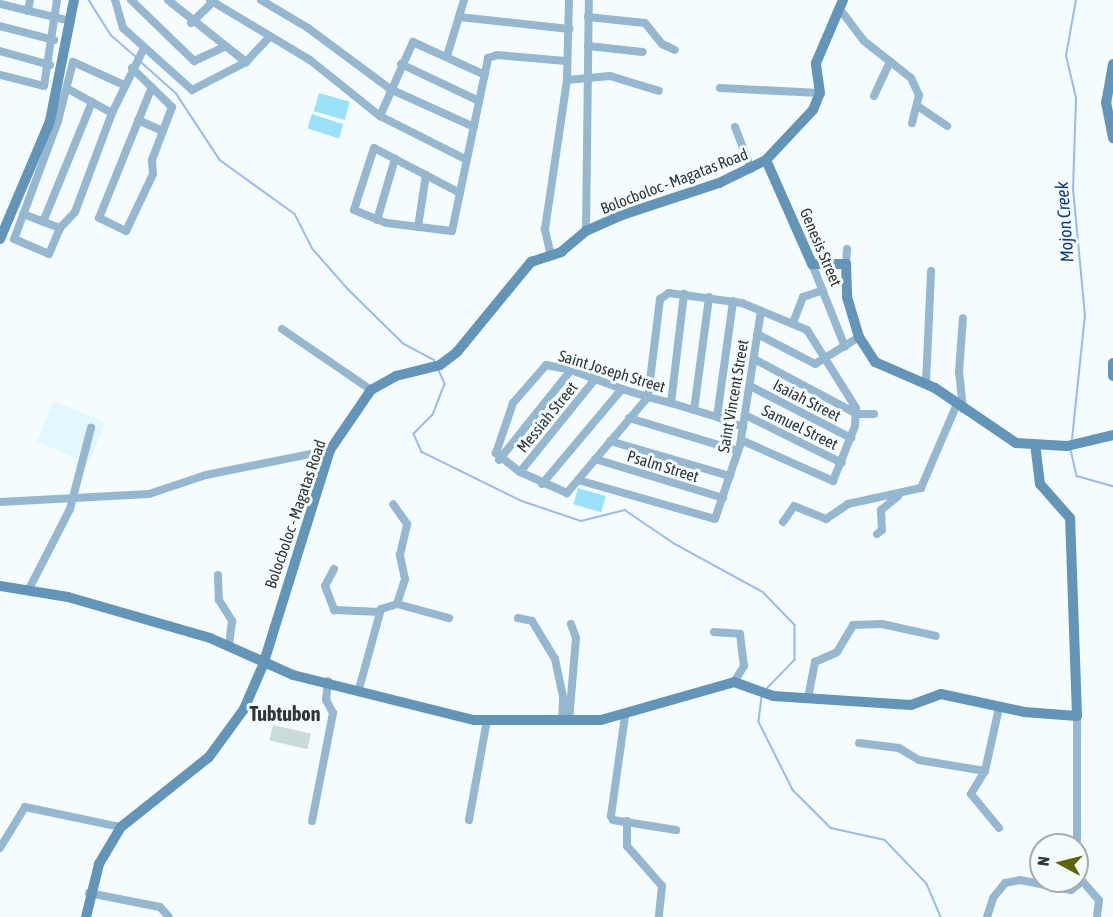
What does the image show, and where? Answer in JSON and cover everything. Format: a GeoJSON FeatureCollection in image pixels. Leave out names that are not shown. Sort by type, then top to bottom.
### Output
{"type":"FeatureCollection","features":[{"type":"Feature","properties":{"kind":"street"},"geometry":{"type":"LineString","coordinates":[[28,11],[30,0]]}},
{"type":"Feature","properties":{"kind":"street"},"geometry":{"type":"LineString","coordinates":[[0,75],[44,86],[54,40],[57,0]]}},
{"type":"Feature","properties":{"kind":"street"},"geometry":{"type":"LineString","coordinates":[[0,239],[50,121],[74,0]]}},
{"type":"Feature","properties":{"kind":"street"},"geometry":{"type":"LineString","coordinates":[[115,0],[119,22],[152,87],[172,107],[152,160],[153,174],[126,231],[99,218],[152,87]]}},
{"type":"Feature","properties":{"kind":"street"},"geometry":{"type":"LineString","coordinates":[[130,0],[194,61],[224,47]]}},
{"type":"Feature","properties":{"kind":"street"},"geometry":{"type":"LineString","coordinates":[[168,0],[191,23],[246,62]]}},
{"type":"Feature","properties":{"kind":"street"},"geometry":{"type":"LineString","coordinates":[[261,0],[309,28],[390,89],[474,127]]}},
{"type":"Feature","properties":{"kind":"street"},"geometry":{"type":"LineString","coordinates":[[447,56],[464,0]]}},
{"type":"Feature","properties":{"kind":"street"},"geometry":{"type":"LineString","coordinates":[[550,256],[545,229],[567,80],[569,0]]}},
{"type":"Feature","properties":{"kind":"street"},"geometry":{"type":"LineString","coordinates":[[586,231],[590,78],[589,0]]}},
{"type":"Feature","properties":{"kind":"street"},"geometry":{"type":"LineString","coordinates":[[191,23],[212,1],[310,60],[380,116],[467,160]]}},
{"type":"Feature","properties":{"kind":"street"},"geometry":{"type":"LineString","coordinates":[[0,4],[15,4],[28,11],[71,21]]}},
{"type":"Feature","properties":{"kind":"street"},"geometry":{"type":"LineString","coordinates":[[841,4],[864,41],[911,78],[919,107],[912,123]]}},
{"type":"Feature","properties":{"kind":"street"},"geometry":{"type":"LineString","coordinates":[[720,88],[820,93],[816,63],[841,4]]}},
{"type":"Feature","properties":{"kind":"street"},"geometry":{"type":"LineString","coordinates":[[588,16],[645,23],[662,45],[675,50]]}},
{"type":"Feature","properties":{"kind":"street"},"geometry":{"type":"LineString","coordinates":[[459,17],[569,29]]}},
{"type":"Feature","properties":{"kind":"street"},"geometry":{"type":"LineString","coordinates":[[0,26],[54,40]]}},
{"type":"Feature","properties":{"kind":"street"},"geometry":{"type":"LineString","coordinates":[[138,58],[192,90],[246,62],[270,36]]}},
{"type":"Feature","properties":{"kind":"street"},"geometry":{"type":"LineString","coordinates":[[380,116],[401,64],[415,41],[485,75]]}},
{"type":"Feature","properties":{"kind":"street"},"geometry":{"type":"LineString","coordinates":[[588,46],[643,52]]}},
{"type":"Feature","properties":{"kind":"street"},"geometry":{"type":"LineString","coordinates":[[0,51],[50,64]]}},
{"type":"Feature","properties":{"kind":"street"},"geometry":{"type":"LineString","coordinates":[[460,193],[374,148],[354,210],[377,220],[452,231],[485,75],[493,55],[566,61]]}},
{"type":"Feature","properties":{"kind":"street"},"geometry":{"type":"LineString","coordinates":[[124,85],[73,62],[68,89],[14,239],[49,254],[60,228],[75,212],[112,113],[138,58]]}},
{"type":"Feature","properties":{"kind":"street"},"geometry":{"type":"LineString","coordinates":[[874,96],[890,61]]}},
{"type":"Feature","properties":{"kind":"street"},"geometry":{"type":"LineString","coordinates":[[401,64],[479,101]]}},
{"type":"Feature","properties":{"kind":"street"},"geometry":{"type":"LineString","coordinates":[[1112,69],[1110,94],[1113,138]]}},
{"type":"Feature","properties":{"kind":"street"},"geometry":{"type":"LineString","coordinates":[[567,80],[621,78],[659,91]]}},
{"type":"Feature","properties":{"kind":"street"},"geometry":{"type":"LineString","coordinates":[[68,89],[112,113]]}},
{"type":"Feature","properties":{"kind":"street","name":"Bolocboloc - Magatas Road"},"geometry":{"type":"LineString","coordinates":[[86,917],[88,893],[121,827],[208,757],[244,709],[263,665],[330,450],[371,390],[396,376],[437,366],[457,352],[526,267],[550,256],[586,231],[751,169],[766,160],[791,138],[813,110],[820,93]]}},
{"type":"Feature","properties":{"kind":"street"},"geometry":{"type":"LineString","coordinates":[[44,222],[92,102]]}},
{"type":"Feature","properties":{"kind":"street"},"geometry":{"type":"LineString","coordinates":[[919,107],[947,126]]}},
{"type":"Feature","properties":{"kind":"street"},"geometry":{"type":"LineString","coordinates":[[138,120],[163,131]]}},
{"type":"Feature","properties":{"kind":"street"},"geometry":{"type":"LineString","coordinates":[[735,127],[751,169]]}},
{"type":"Feature","properties":{"kind":"street"},"geometry":{"type":"LineString","coordinates":[[377,220],[395,159]]}},
{"type":"Feature","properties":{"kind":"street","name":"Genesis Street"},"geometry":{"type":"LineString","coordinates":[[766,160],[823,290],[845,347]]}},
{"type":"Feature","properties":{"kind":"street"},"geometry":{"type":"LineString","coordinates":[[418,227],[426,175]]}},
{"type":"Feature","properties":{"kind":"street"},"geometry":{"type":"LineString","coordinates":[[23,214],[60,228]]}},
{"type":"Feature","properties":{"kind":"street"},"geometry":{"type":"LineString","coordinates":[[847,249],[847,297],[859,337],[879,365],[926,383],[1005,438],[1035,446],[1071,446],[1113,435]]}},
{"type":"Feature","properties":{"kind":"street"},"geometry":{"type":"LineString","coordinates":[[812,264],[846,264]]}},
{"type":"Feature","properties":{"kind":"street"},"geometry":{"type":"LineString","coordinates":[[926,383],[931,270]]}},
{"type":"Feature","properties":{"kind":"street"},"geometry":{"type":"LineString","coordinates":[[793,323],[803,297],[823,290]]}},
{"type":"Feature","properties":{"kind":"street"},"geometry":{"type":"LineString","coordinates":[[571,370],[500,460],[564,494],[648,397],[660,299],[666,293],[733,301],[793,323],[809,332],[824,363],[857,414],[851,438],[835,479],[825,481],[741,440]]}},
{"type":"Feature","properties":{"kind":"street"},"geometry":{"type":"LineString","coordinates":[[671,404],[684,294]]}},
{"type":"Feature","properties":{"kind":"street"},"geometry":{"type":"LineString","coordinates":[[694,410],[709,297]]}},
{"type":"Feature","properties":{"kind":"street"},"geometry":{"type":"LineString","coordinates":[[717,417],[733,301]]}},
{"type":"Feature","properties":{"kind":"street","name":"Saint Vincent Street"},"geometry":{"type":"LineString","coordinates":[[578,480],[708,520],[717,517],[741,440],[761,311]]}},
{"type":"Feature","properties":{"kind":"street"},"geometry":{"type":"LineString","coordinates":[[783,522],[794,506],[826,519],[848,504],[899,495],[921,488],[927,480],[960,407],[963,318]]}},
{"type":"Feature","properties":{"kind":"street"},"geometry":{"type":"LineString","coordinates":[[282,329],[371,390]]}},
{"type":"Feature","properties":{"kind":"street"},"geometry":{"type":"LineString","coordinates":[[757,334],[812,363],[824,363],[859,337]]}},
{"type":"Feature","properties":{"kind":"street"},"geometry":{"type":"LineString","coordinates":[[754,359],[857,414],[874,414]]}},
{"type":"Feature","properties":{"kind":"street"},"geometry":{"type":"LineString","coordinates":[[1113,363],[1113,376]]}},
{"type":"Feature","properties":{"kind":"street","name":"Saint Joseph Street"},"geometry":{"type":"LineString","coordinates":[[500,460],[496,453],[500,433],[524,388],[542,367],[571,370],[622,389],[717,417],[743,428]]}},
{"type":"Feature","properties":{"kind":"street","name":"Messiah Street"},"geometry":{"type":"LineString","coordinates":[[520,472],[595,379]]}},
{"type":"Feature","properties":{"kind":"street","name":"Isaiah Street"},"geometry":{"type":"LineString","coordinates":[[750,386],[851,438]]}},
{"type":"Feature","properties":{"kind":"street"},"geometry":{"type":"LineString","coordinates":[[542,484],[622,389]]}},
{"type":"Feature","properties":{"kind":"street","name":"Samuel Street"},"geometry":{"type":"LineString","coordinates":[[745,415],[842,463]]}},
{"type":"Feature","properties":{"kind":"street"},"geometry":{"type":"LineString","coordinates":[[629,418],[738,451]]}},
{"type":"Feature","properties":{"kind":"street"},"geometry":{"type":"LineString","coordinates":[[28,591],[64,521],[91,428]]}},
{"type":"Feature","properties":{"kind":"street"},"geometry":{"type":"LineString","coordinates":[[610,441],[730,476]]}},
{"type":"Feature","properties":{"kind":"street"},"geometry":{"type":"LineString","coordinates":[[1035,446],[1040,484],[1070,518],[1077,716],[1077,833]]}},
{"type":"Feature","properties":{"kind":"street"},"geometry":{"type":"LineString","coordinates":[[0,502],[149,494],[207,475],[330,450]]}},
{"type":"Feature","properties":{"kind":"street","name":"Psalm Street"},"geometry":{"type":"LineString","coordinates":[[595,459],[723,498]]}},
{"type":"Feature","properties":{"kind":"street"},"geometry":{"type":"LineString","coordinates":[[877,534],[882,530],[881,510],[899,495]]}},
{"type":"Feature","properties":{"kind":"street"},"geometry":{"type":"LineString","coordinates":[[393,504],[407,524],[400,555],[405,579],[398,604]]}},
{"type":"Feature","properties":{"kind":"street"},"geometry":{"type":"LineString","coordinates":[[334,569],[325,586],[334,610],[380,612]]}},
{"type":"Feature","properties":{"kind":"street"},"geometry":{"type":"LineString","coordinates":[[218,575],[219,600],[232,621],[229,645]]}},
{"type":"Feature","properties":{"kind":"street"},"geometry":{"type":"LineString","coordinates":[[0,586],[68,597],[229,645],[263,665],[450,715],[487,720],[566,721],[625,716],[734,682],[763,693],[808,698],[911,705],[941,694],[999,708],[1077,716]]}},
{"type":"Feature","properties":{"kind":"street"},"geometry":{"type":"LineString","coordinates":[[359,689],[382,607],[398,604],[449,618]]}},
{"type":"Feature","properties":{"kind":"street"},"geometry":{"type":"LineString","coordinates":[[518,618],[532,621],[555,659],[563,692],[566,721]]}},
{"type":"Feature","properties":{"kind":"street"},"geometry":{"type":"LineString","coordinates":[[566,721],[576,638],[571,624]]}},
{"type":"Feature","properties":{"kind":"street"},"geometry":{"type":"LineString","coordinates":[[808,698],[815,662],[837,652],[854,625],[882,624],[936,636]]}},
{"type":"Feature","properties":{"kind":"street"},"geometry":{"type":"LineString","coordinates":[[714,632],[741,634],[744,666],[734,682]]}},
{"type":"Feature","properties":{"kind":"street"},"geometry":{"type":"LineString","coordinates":[[312,821],[333,713],[326,700],[328,681]]}},
{"type":"Feature","properties":{"kind":"street"},"geometry":{"type":"LineString","coordinates":[[999,708],[985,771],[971,794],[983,803],[999,828]]}},
{"type":"Feature","properties":{"kind":"street"},"geometry":{"type":"LineString","coordinates":[[625,716],[611,816],[676,830]]}},
{"type":"Feature","properties":{"kind":"street"},"geometry":{"type":"LineString","coordinates":[[469,820],[487,720]]}},
{"type":"Feature","properties":{"kind":"street"},"geometry":{"type":"LineString","coordinates":[[859,743],[898,748],[919,760],[985,771]]}},
{"type":"Feature","properties":{"kind":"street"},"geometry":{"type":"LineString","coordinates":[[0,848],[25,807],[121,827]]}},
{"type":"Feature","properties":{"kind":"street"},"geometry":{"type":"LineString","coordinates":[[627,821],[627,846],[662,886],[659,917]]}},
{"type":"Feature","properties":{"kind":"street"},"geometry":{"type":"LineString","coordinates":[[987,917],[993,898],[1005,883],[1020,880],[1029,882]]}},
{"type":"Feature","properties":{"kind":"street"},"geometry":{"type":"LineString","coordinates":[[1089,890],[1099,900],[1097,917]]}},
{"type":"Feature","properties":{"kind":"street"},"geometry":{"type":"LineString","coordinates":[[88,893],[160,907],[169,917]]}},
{"type":"Feature","properties":{"kind":"shaded area"},"geometry":{"type":"Polygon","coordinates":[[[319,93],[350,102],[345,120],[314,111],[319,93]]]}},
{"type":"Feature","properties":{"kind":"shaded area"},"geometry":{"type":"Polygon","coordinates":[[[312,114],[343,124],[339,138],[307,128],[312,114]]]}},
{"type":"Feature","properties":{"kind":"shaded area"},"geometry":{"type":"Polygon","coordinates":[[[54,401],[106,423],[88,463],[37,442],[54,401]]]}},
{"type":"Feature","properties":{"kind":"shaded area"},"geometry":{"type":"Polygon","coordinates":[[[578,488],[606,496],[601,512],[573,504],[578,488]]]}},
{"type":"Feature","properties":{"kind":"building"},"geometry":{"type":"Polygon","coordinates":[[[273,725],[311,734],[307,749],[269,741],[273,725]]]}},
{"type":"Feature","properties":{"kind":"waterway"},"geometry":{"type":"LineString","coordinates":[[89,0],[111,35],[136,57]]}},
{"type":"Feature","properties":{"kind":"waterway","name":"Mojon Creek"},"geometry":{"type":"LineString","coordinates":[[1072,439],[1085,316],[1073,190],[1076,98],[1066,56],[1076,0]]}},
{"type":"Feature","properties":{"kind":"waterway"},"geometry":{"type":"LineString","coordinates":[[140,61],[176,93],[220,160],[295,214],[312,248],[348,289],[404,344],[434,360]]}},
{"type":"Feature","properties":{"kind":"waterway"},"geometry":{"type":"LineString","coordinates":[[439,370],[445,384],[433,415],[414,434],[422,452],[522,501],[581,521],[625,510],[675,544],[763,592],[795,625],[795,660],[766,690]]}},
{"type":"Feature","properties":{"kind":"waterway","name":"Mojon Creek"},"geometry":{"type":"LineString","coordinates":[[1071,450],[1077,476],[1113,486]]}},
{"type":"Feature","properties":{"kind":"waterway"},"geometry":{"type":"LineString","coordinates":[[762,697],[759,722],[793,790],[831,828],[885,840],[927,884],[941,917]]}},
{"type":"Feature","properties":{"kind":"district","name":"Tubtubon"},"geometry":{"type":"Point","coordinates":[285,713]}}]}
